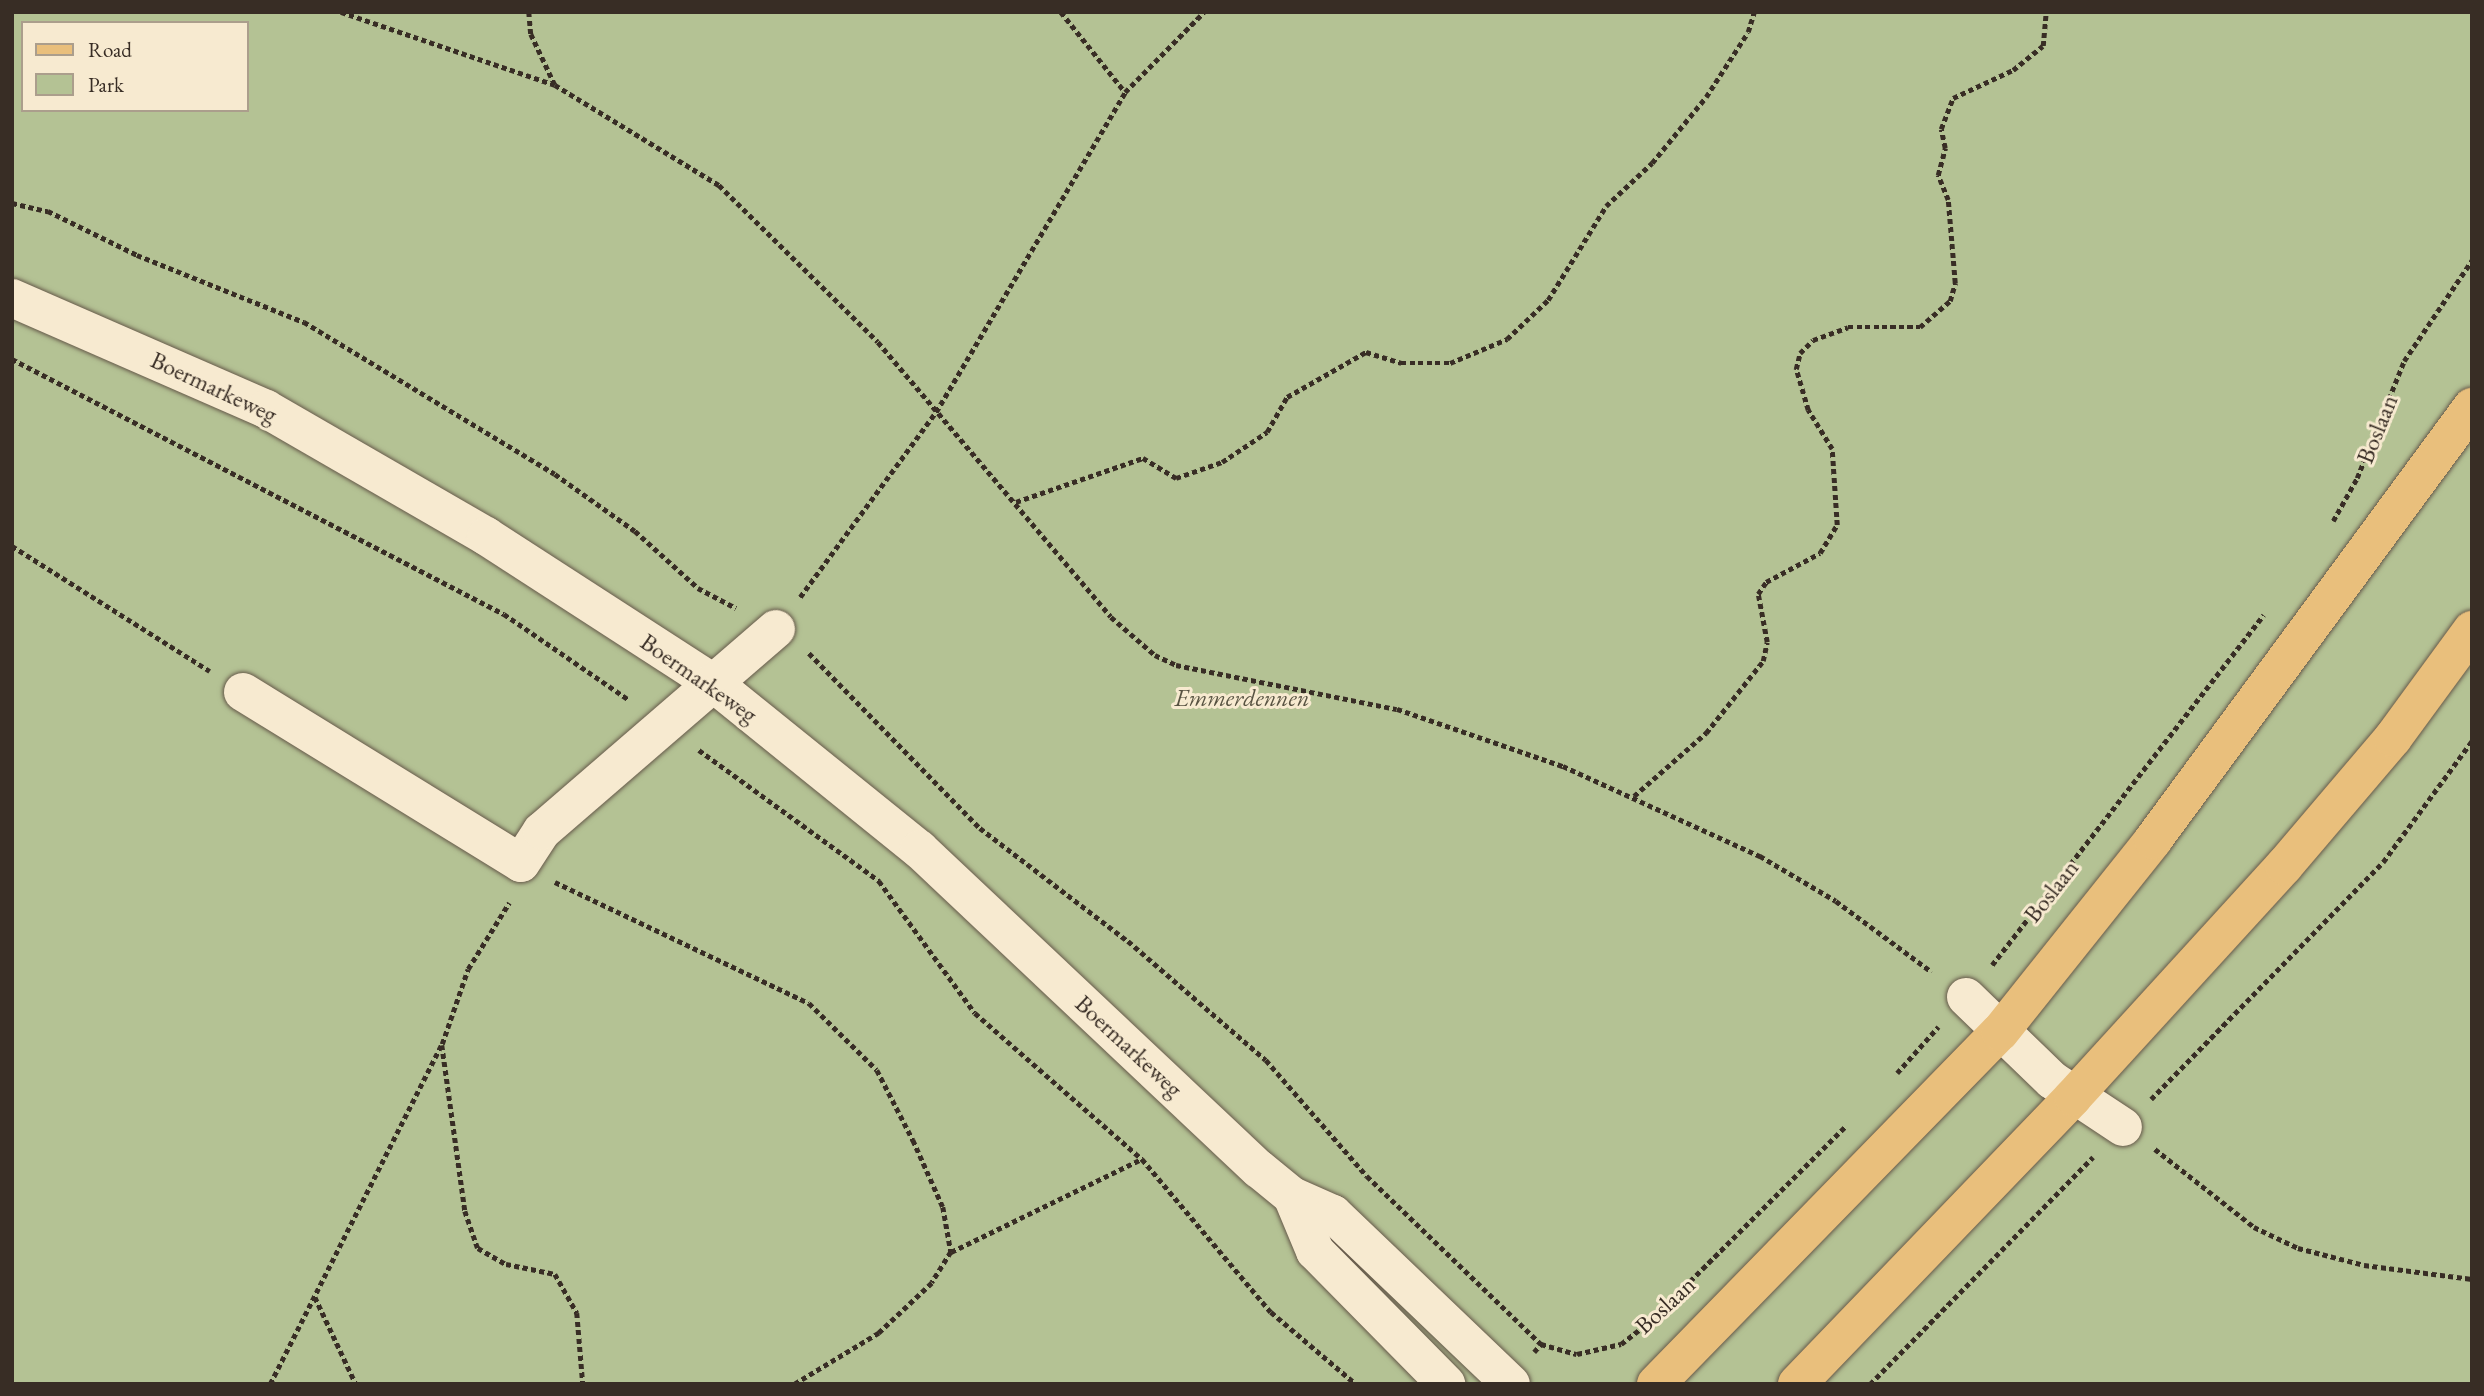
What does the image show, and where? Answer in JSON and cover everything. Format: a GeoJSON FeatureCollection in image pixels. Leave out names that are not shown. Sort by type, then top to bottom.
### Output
{"type":"FeatureCollection","features":[{"type":"Feature","properties":{"kind":"main road","name":"Boslaan"},"geometry":{"type":"LineString","coordinates":[[1656,1384],[2000,1032],[2153,840],[2472,407]]}},
{"type":"Feature","properties":{"kind":"main road"},"geometry":{"type":"LineString","coordinates":[[1797,1384],[2073,1097],[2384,749],[2472,630]]}},
{"type":"Feature","properties":{"kind":"street","name":"Boermarkeweg"},"geometry":{"type":"LineString","coordinates":[[12,298],[266,409],[486,536],[713,683],[919,849],[1292,1196],[1333,1214],[1509,1382]]}},
{"type":"Feature","properties":{"kind":"street"},"geometry":{"type":"LineString","coordinates":[[243,692],[521,863],[542,831],[662,723],[776,629]]}},
{"type":"Feature","properties":{"kind":"street"},"geometry":{"type":"LineString","coordinates":[[1966,997],[2000,1032],[2073,1097],[2123,1127]]}},
{"type":"Feature","properties":{"kind":"street","name":"Boermarkeweg"},"geometry":{"type":"LineString","coordinates":[[1292,1196],[1315,1251],[1446,1384]]}},
{"type":"Feature","properties":{"kind":"path"},"geometry":{"type":"LineString","coordinates":[[341,12],[555,85],[719,186],[878,342],[1111,617],[1155,655],[1176,665],[1397,709],[1634,796],[1836,901],[1966,997]]}},
{"type":"Feature","properties":{"kind":"path"},"geometry":{"type":"LineString","coordinates":[[529,12],[531,34],[555,85]]}},
{"type":"Feature","properties":{"kind":"path"},"geometry":{"type":"LineString","coordinates":[[1061,12],[1125,92]]}},
{"type":"Feature","properties":{"kind":"path"},"geometry":{"type":"LineString","coordinates":[[776,629],[936,412],[1125,92],[1204,12]]}},
{"type":"Feature","properties":{"kind":"path"},"geometry":{"type":"LineString","coordinates":[[1016,502],[1143,458],[1176,478],[1222,463],[1267,432],[1287,397],[1366,352],[1401,363],[1450,363],[1507,340],[1548,300],[1606,206],[1651,163],[1706,97],[1748,32],[1754,12]]}},
{"type":"Feature","properties":{"kind":"path"},"geometry":{"type":"LineString","coordinates":[[1634,796],[1706,733],[1763,661],[1767,642],[1758,594],[1766,582],[1821,553],[1837,525],[1832,449],[1808,410],[1797,369],[1800,353],[1813,340],[1848,327],[1920,327],[1950,301],[1955,283],[1948,200],[1938,175],[1945,148],[1941,129],[1952,98],[2013,70],[2043,46],[2046,12]]}},
{"type":"Feature","properties":{"kind":"path","name":"Boslaan"},"geometry":{"type":"LineString","coordinates":[[2324,533],[2357,478],[2410,351],[2472,260]]}},
{"type":"Feature","properties":{"kind":"path"},"geometry":{"type":"LineString","coordinates":[[12,359],[504,614],[662,723],[879,881],[975,1013],[1142,1159],[1271,1312],[1356,1384]]}},
{"type":"Feature","properties":{"kind":"path"},"geometry":{"type":"LineString","coordinates":[[12,546],[243,692]]}},
{"type":"Feature","properties":{"kind":"path","name":"Boslaan"},"geometry":{"type":"LineString","coordinates":[[1891,1079],[1966,997],[2270,605]]}},
{"type":"Feature","properties":{"kind":"path"},"geometry":{"type":"LineString","coordinates":[[1870,1384],[2383,862],[2472,741]]}},
{"type":"Feature","properties":{"kind":"path"},"geometry":{"type":"LineString","coordinates":[[270,1384],[442,1044],[468,969],[513,896],[521,863],[809,1003],[877,1070],[943,1208],[951,1252]]}},
{"type":"Feature","properties":{"kind":"path"},"geometry":{"type":"LineString","coordinates":[[442,1044],[465,1212],[478,1248],[506,1264],[555,1274],[577,1313],[583,1384]]}},
{"type":"Feature","properties":{"kind":"path","name":"Boslaan"},"geometry":{"type":"LineString","coordinates":[[1509,1382],[1541,1345],[1577,1354],[1601,1350],[1648,1323],[1854,1117]]}},
{"type":"Feature","properties":{"kind":"path"},"geometry":{"type":"LineString","coordinates":[[2123,1127],[2273,1237],[2364,1265],[2472,1279]]}},
{"type":"Feature","properties":{"kind":"path"},"geometry":{"type":"LineString","coordinates":[[795,1384],[879,1333],[932,1283],[951,1252],[1142,1159]]}},
{"type":"Feature","properties":{"kind":"path"},"geometry":{"type":"LineString","coordinates":[[314,1297],[356,1384]]}},
{"type":"Feature","properties":{"kind":"green space","name":"Emmerdennen"},"geometry":{"type":"Polygon","coordinates":[[[12,12],[2472,12],[2472,1384],[12,1384],[12,12]]]}}]}
